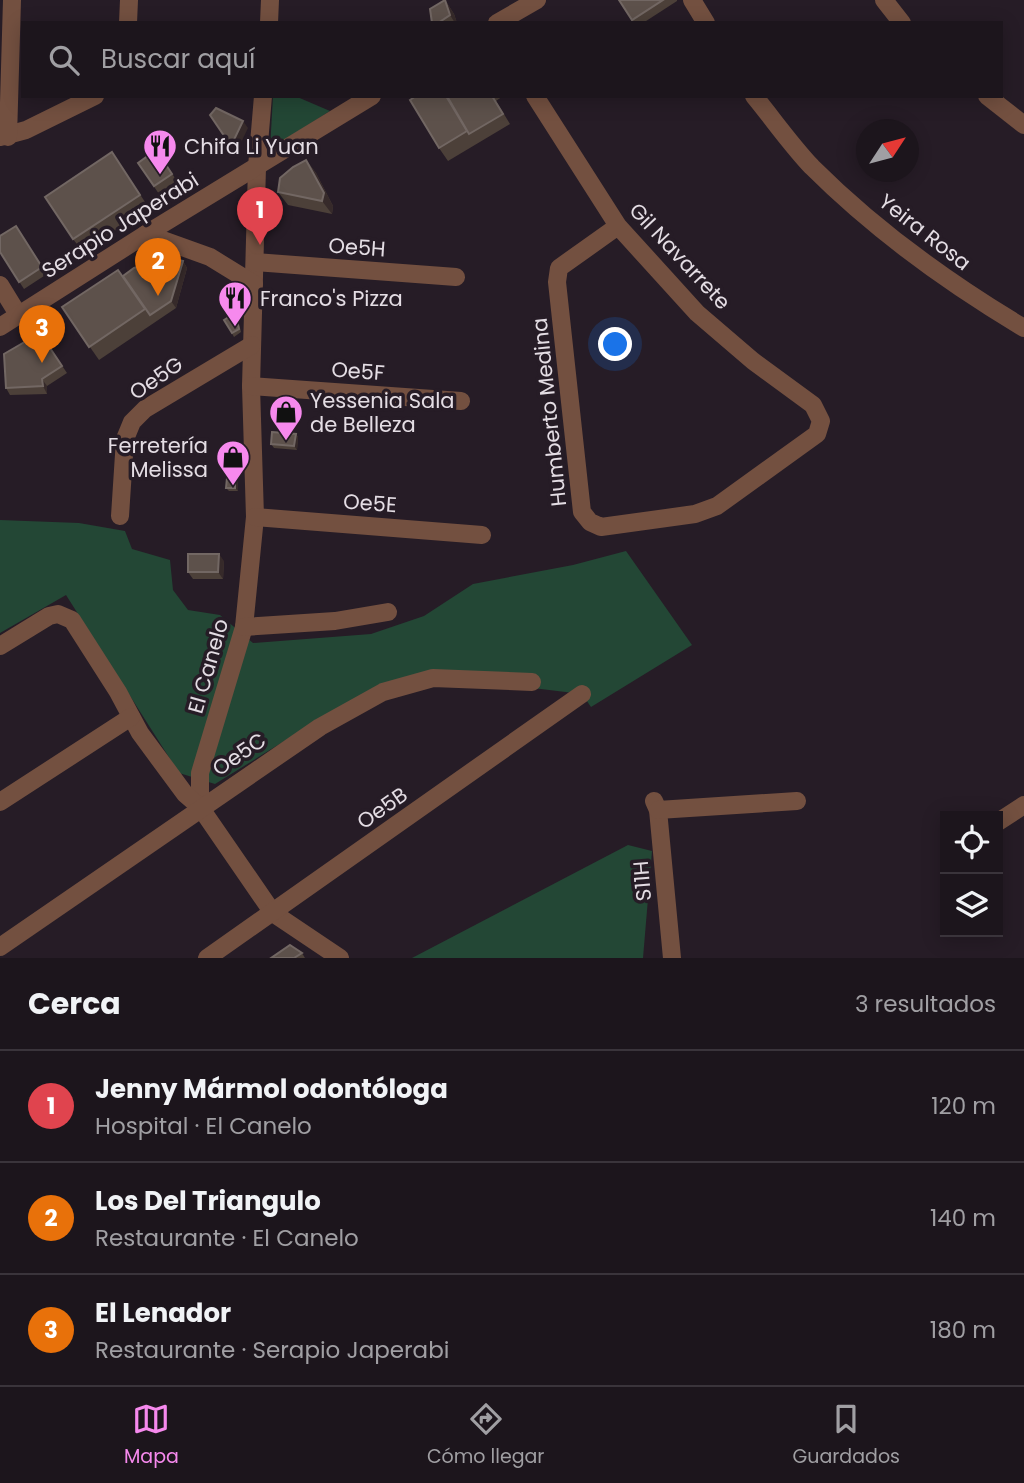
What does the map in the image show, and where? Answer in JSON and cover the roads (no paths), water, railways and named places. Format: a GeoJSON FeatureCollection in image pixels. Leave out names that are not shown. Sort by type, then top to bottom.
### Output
{"type":"FeatureCollection","features":[{"type":"Feature","properties":{"kind":"street"},"geometry":{"type":"LineString","coordinates":[[12,0],[4,137],[26,130],[91,98]]}},
{"type":"Feature","properties":{"kind":"street"},"geometry":{"type":"LineString","coordinates":[[128,21],[129,0]]}},
{"type":"Feature","properties":{"kind":"street"},"geometry":{"type":"LineString","coordinates":[[269,21],[270,0]]}},
{"type":"Feature","properties":{"kind":"street"},"geometry":{"type":"LineString","coordinates":[[500,21],[537,0]]}},
{"type":"Feature","properties":{"kind":"street"},"geometry":{"type":"LineString","coordinates":[[692,0],[705,21]]}},
{"type":"Feature","properties":{"kind":"street"},"geometry":{"type":"LineString","coordinates":[[884,0],[900,21]]}},
{"type":"Feature","properties":{"kind":"street","name":"El Canelo"},"geometry":{"type":"LineString","coordinates":[[200,807],[200,773],[244,627],[255,517],[251,386],[257,167],[263,98]]}},
{"type":"Feature","properties":{"kind":"street","name":"Serapio Japerabi"},"geometry":{"type":"LineString","coordinates":[[0,327],[369,98]]}},
{"type":"Feature","properties":{"kind":"street","name":"Gil Navarrete"},"geometry":{"type":"LineString","coordinates":[[536,98],[618,226],[697,313],[753,361],[813,405],[821,421]]}},
{"type":"Feature","properties":{"kind":"street","name":"Yeira Rosa"},"geometry":{"type":"LineString","coordinates":[[756,98],[811,165],[894,241],[969,296],[1024,328]]}},
{"type":"Feature","properties":{"kind":"street"},"geometry":{"type":"LineString","coordinates":[[990,98],[1024,125]]}},
{"type":"Feature","properties":{"kind":"street","name":"Humberto Medina"},"geometry":{"type":"LineString","coordinates":[[618,226],[559,268],[557,282],[582,512],[590,522],[601,527],[695,514],[717,506],[817,434],[821,421]]}},
{"type":"Feature","properties":{"kind":"street"},"geometry":{"type":"LineString","coordinates":[[146,234],[210,257],[254,284]]}},
{"type":"Feature","properties":{"kind":"street","name":"Oe5H"},"geometry":{"type":"LineString","coordinates":[[255,262],[456,277]]}},
{"type":"Feature","properties":{"kind":"street"},"geometry":{"type":"LineString","coordinates":[[0,285],[19,316]]}},
{"type":"Feature","properties":{"kind":"street","name":"Oe5G"},"geometry":{"type":"LineString","coordinates":[[120,516],[125,439],[132,422],[145,409],[252,345]]}},
{"type":"Feature","properties":{"kind":"street","name":"Oe5F"},"geometry":{"type":"LineString","coordinates":[[251,386],[461,401]]}},
{"type":"Feature","properties":{"kind":"street","name":"Oe5E"},"geometry":{"type":"LineString","coordinates":[[255,517],[482,535]]}},
{"type":"Feature","properties":{"kind":"street"},"geometry":{"type":"LineString","coordinates":[[244,627],[335,621],[388,612]]}},
{"type":"Feature","properties":{"kind":"street"},"geometry":{"type":"LineString","coordinates":[[0,646],[49,616],[58,614],[72,620],[131,717],[176,783],[191,801],[200,807],[273,913],[340,958]]}},
{"type":"Feature","properties":{"kind":"street","name":"Oe5C"},"geometry":{"type":"LineString","coordinates":[[0,947],[320,727],[383,692],[433,678],[532,682]]}},
{"type":"Feature","properties":{"kind":"street","name":"Oe5B"},"geometry":{"type":"LineString","coordinates":[[206,958],[582,694]]}},
{"type":"Feature","properties":{"kind":"street"},"geometry":{"type":"LineString","coordinates":[[0,802],[131,717]]}},
{"type":"Feature","properties":{"kind":"street","name":"S11H"},"geometry":{"type":"LineString","coordinates":[[672,958],[656,805],[797,801]]}},
{"type":"Feature","properties":{"kind":"street"},"geometry":{"type":"LineString","coordinates":[[1003,819],[1024,805]]}},
{"type":"Feature","properties":{"kind":"place","name":"Chifa Li Yuan"},"geometry":{"type":"Point","coordinates":[160,176]}},
{"type":"Feature","properties":{"kind":"place","name":"Jenny Mármol odontóloga"},"geometry":{"type":"Point","coordinates":[260,245]}},
{"type":"Feature","properties":{"kind":"place","name":"Los Del Triangulo"},"geometry":{"type":"Point","coordinates":[158,296]}},
{"type":"Feature","properties":{"kind":"place","name":"Franco's Pizza"},"geometry":{"type":"Point","coordinates":[235,328]}},
{"type":"Feature","properties":{"kind":"place","name":"El Lenador"},"geometry":{"type":"Point","coordinates":[42,363]}},
{"type":"Feature","properties":{"kind":"place","name":"Yessenia Sala de Belleza"},"geometry":{"type":"Point","coordinates":[286,442]}},
{"type":"Feature","properties":{"kind":"place","name":"Ferretería Melissa"},"geometry":{"type":"Point","coordinates":[233,487]}}]}
